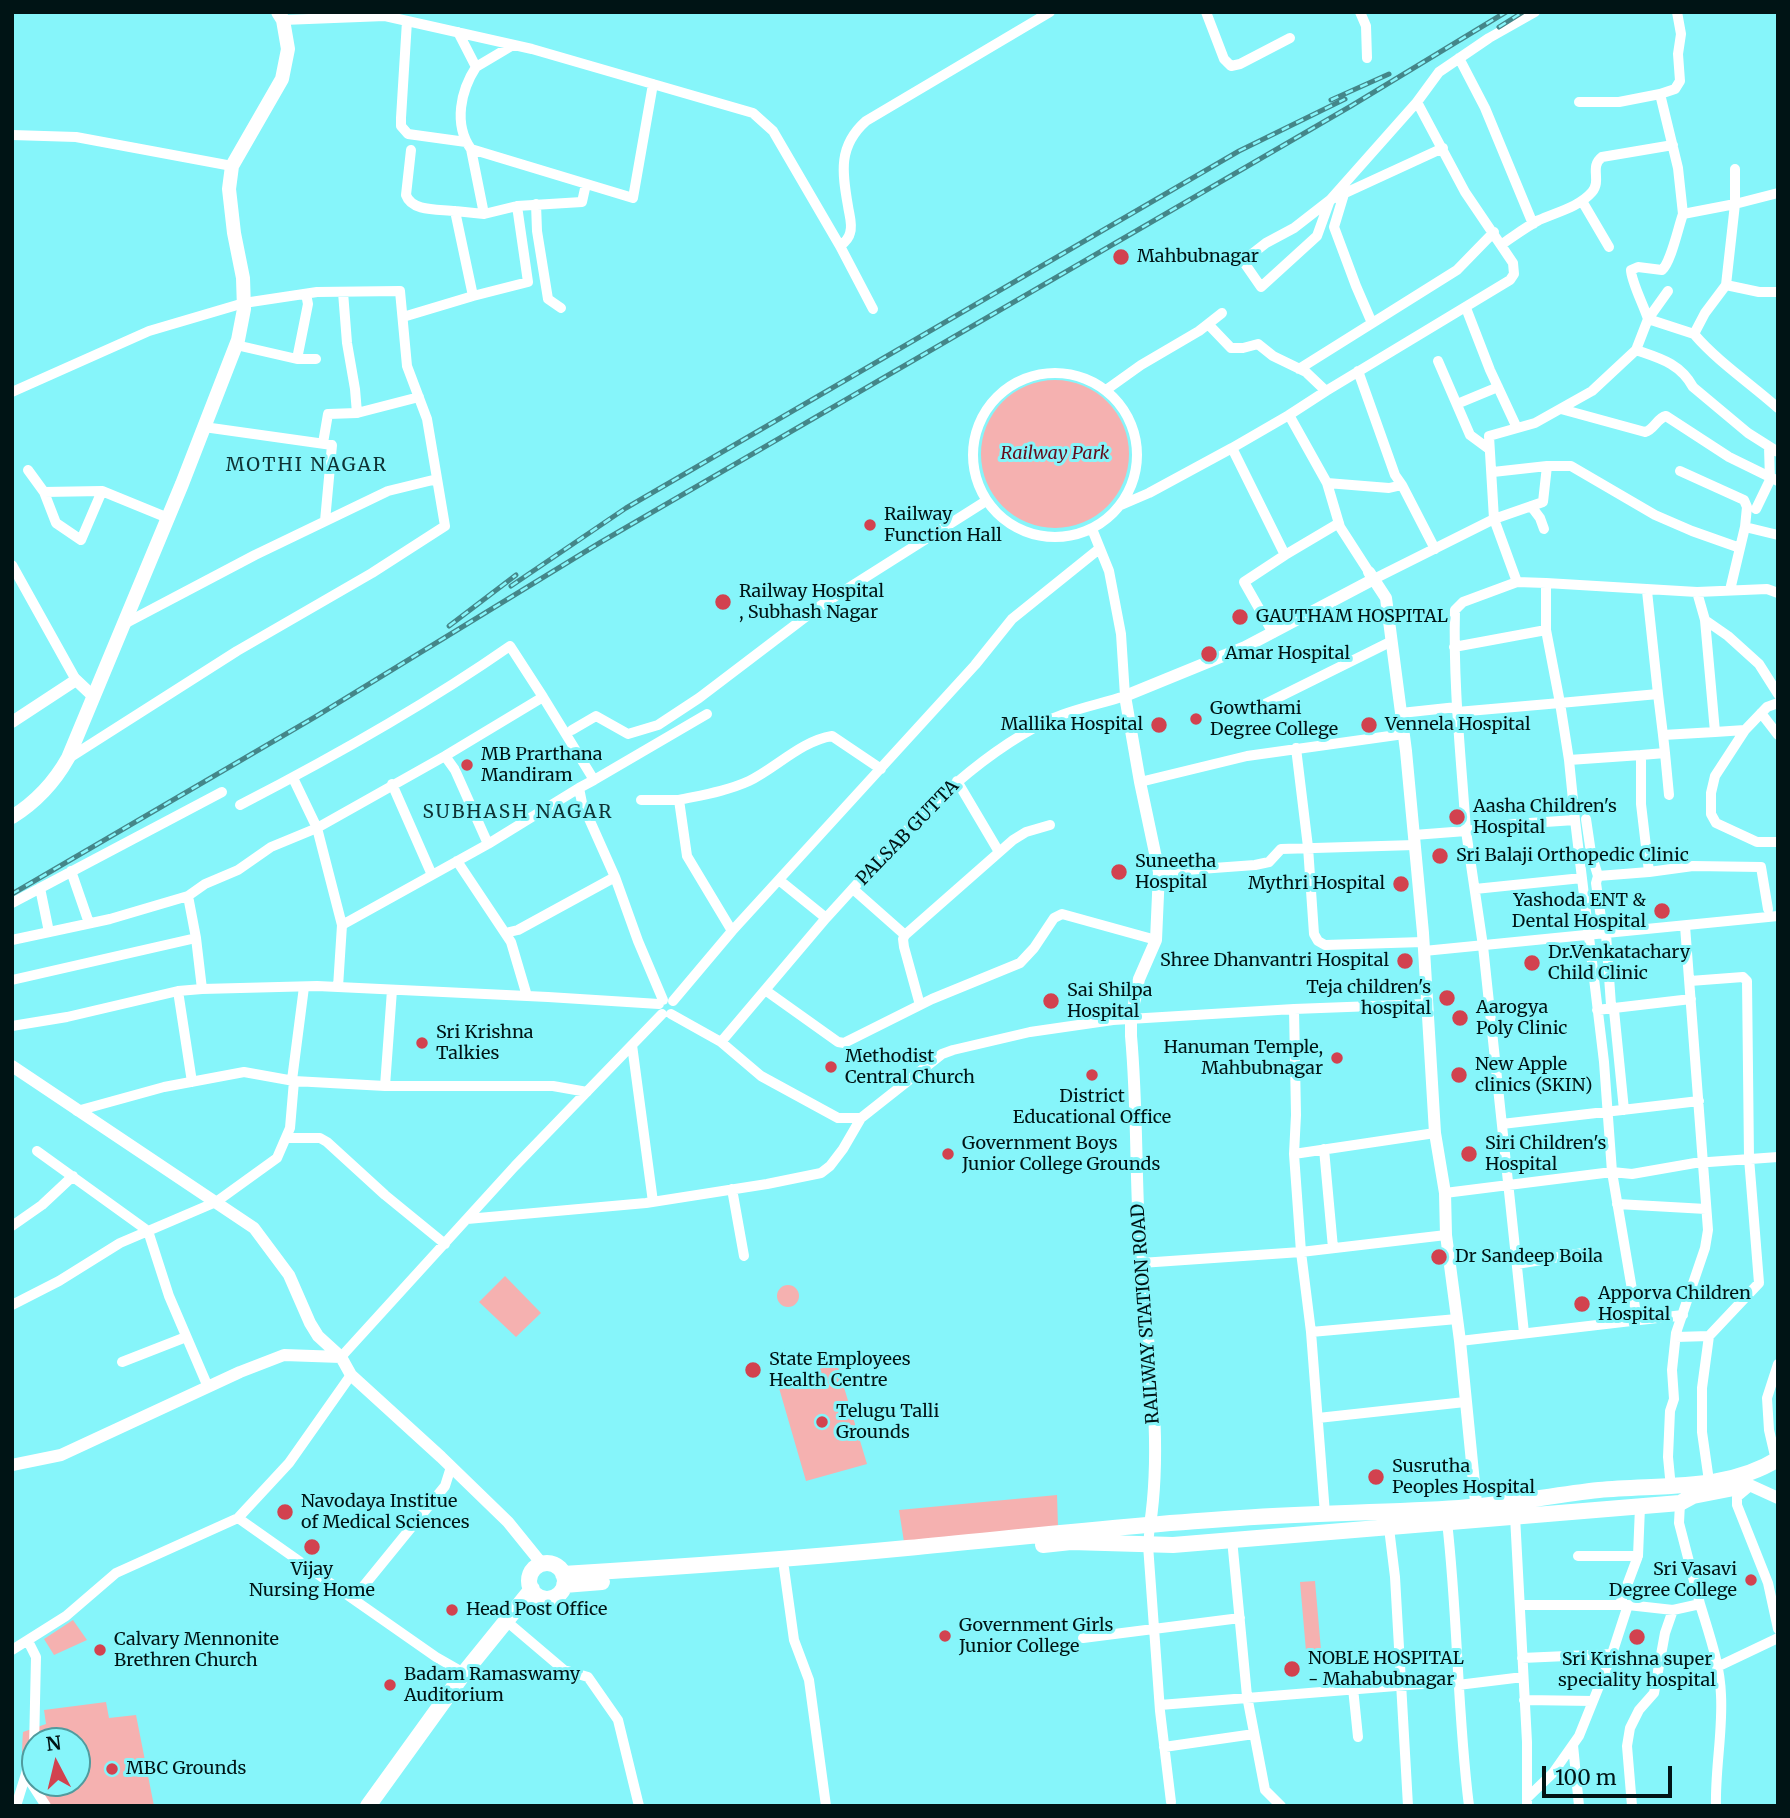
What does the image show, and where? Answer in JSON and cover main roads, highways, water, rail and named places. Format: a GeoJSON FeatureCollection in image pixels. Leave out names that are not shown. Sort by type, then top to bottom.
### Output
{"type":"FeatureCollection","features":[{"type":"Feature","properties":{"kind":"highway"},"geometry":{"type":"LineString","coordinates":[[564,1580],[1150,1525],[1325,1514],[1477,1514],[1515,1517],[1640,1507],[1679,1503],[1693,1496],[1743,1483],[1756,1472],[1777,1463]]}},
{"type":"Feature","properties":{"kind":"highway"},"geometry":{"type":"LineString","coordinates":[[564,1580],[784,1568],[1070,1542],[1148,1545],[1389,1528],[1447,1522],[1597,1490],[1643,1486],[1671,1488],[1680,1484],[1709,1481],[1743,1483]]}},
{"type":"Feature","properties":{"kind":"highway"},"geometry":{"type":"LineString","coordinates":[[381,1806],[407,1766],[534,1592],[531,1574],[542,1564],[557,1566],[564,1580],[562,1591],[547,1598],[534,1592]]}},
{"type":"Feature","properties":{"kind":"highway"},"geometry":{"type":"LineString","coordinates":[[368,1806],[464,1673],[534,1592]]}},
{"type":"Feature","properties":{"kind":"main road"},"geometry":{"type":"LineString","coordinates":[[12,817],[28,807],[55,780],[68,758],[168,518],[236,345],[244,303],[243,278],[229,189],[232,166],[282,79],[288,49],[280,16]]}},
{"type":"Feature","properties":{"kind":"railway"},"geometry":{"type":"LineString","coordinates":[[12,894],[315,717],[601,542],[1351,106],[1506,12]]}},
{"type":"Feature","properties":{"kind":"railway"},"geometry":{"type":"LineString","coordinates":[[1499,27],[1523,12]]}},
{"type":"Feature","properties":{"kind":"railway"},"geometry":{"type":"LineString","coordinates":[[1331,100],[1389,74]]}},
{"type":"Feature","properties":{"kind":"railway"},"geometry":{"type":"LineString","coordinates":[[511,586],[626,508],[1239,151],[1345,99]]}},
{"type":"Feature","properties":{"kind":"railway"},"geometry":{"type":"LineString","coordinates":[[449,626],[516,575]]}},
{"type":"Feature","properties":{"kind":"place","name":"Mahbubnagar"},"geometry":{"type":"Point","coordinates":[1121,257]}},
{"type":"Feature","properties":{"kind":"place","name":"Railway Function Hall"},"geometry":{"type":"Point","coordinates":[870,525]}},
{"type":"Feature","properties":{"kind":"place","name":"Railway Hospital , Subhash Nagar"},"geometry":{"type":"Point","coordinates":[723,602]}},
{"type":"Feature","properties":{"kind":"place","name":"GAUTHAM HOSPITAL"},"geometry":{"type":"Point","coordinates":[1240,617]}},
{"type":"Feature","properties":{"kind":"place","name":"Amar Hospital"},"geometry":{"type":"Point","coordinates":[1209,654]}},
{"type":"Feature","properties":{"kind":"place","name":"Gowthami Degree College"},"geometry":{"type":"Point","coordinates":[1196,719]}},
{"type":"Feature","properties":{"kind":"place","name":"Mallika Hospital"},"geometry":{"type":"Point","coordinates":[1159,725]}},
{"type":"Feature","properties":{"kind":"place","name":"Vennela Hospital"},"geometry":{"type":"Point","coordinates":[1369,725]}},
{"type":"Feature","properties":{"kind":"place","name":"MB Prarthana Mandiram"},"geometry":{"type":"Point","coordinates":[467,765]}},
{"type":"Feature","properties":{"kind":"place","name":"Aasha Children's Hospital"},"geometry":{"type":"Point","coordinates":[1457,817]}},
{"type":"Feature","properties":{"kind":"place","name":"Sri Balaji Orthopedic Clinic"},"geometry":{"type":"Point","coordinates":[1440,856]}},
{"type":"Feature","properties":{"kind":"place","name":"Suneetha Hospital"},"geometry":{"type":"Point","coordinates":[1119,872]}},
{"type":"Feature","properties":{"kind":"place","name":"Mythri Hospital"},"geometry":{"type":"Point","coordinates":[1401,884]}},
{"type":"Feature","properties":{"kind":"place","name":"Yashoda ENT & Dental Hospital"},"geometry":{"type":"Point","coordinates":[1662,911]}},
{"type":"Feature","properties":{"kind":"place","name":"Shree Dhanvantri Hospital"},"geometry":{"type":"Point","coordinates":[1405,961]}},
{"type":"Feature","properties":{"kind":"place","name":"Dr.Venkatachary Child Clinic"},"geometry":{"type":"Point","coordinates":[1532,963]}},
{"type":"Feature","properties":{"kind":"place","name":"Teja children's hospital"},"geometry":{"type":"Point","coordinates":[1447,998]}},
{"type":"Feature","properties":{"kind":"place","name":"Sai Shilpa Hospital"},"geometry":{"type":"Point","coordinates":[1051,1001]}},
{"type":"Feature","properties":{"kind":"place","name":"Aarogya Poly Clinic"},"geometry":{"type":"Point","coordinates":[1460,1018]}},
{"type":"Feature","properties":{"kind":"place","name":"Sri Krishna Talkies"},"geometry":{"type":"Point","coordinates":[422,1043]}},
{"type":"Feature","properties":{"kind":"place","name":"Hanuman Temple, Mahbubnagar"},"geometry":{"type":"Point","coordinates":[1337,1058]}},
{"type":"Feature","properties":{"kind":"place","name":"Methodist Central Church"},"geometry":{"type":"Point","coordinates":[831,1067]}},
{"type":"Feature","properties":{"kind":"place","name":"District Educational Office"},"geometry":{"type":"Point","coordinates":[1092,1075]}},
{"type":"Feature","properties":{"kind":"place","name":"New Apple clinics (SKIN)"},"geometry":{"type":"Point","coordinates":[1459,1075]}},
{"type":"Feature","properties":{"kind":"place","name":"Government Boys Junior College Grounds"},"geometry":{"type":"Point","coordinates":[948,1154]}},
{"type":"Feature","properties":{"kind":"place","name":"Siri Children's Hospital"},"geometry":{"type":"Point","coordinates":[1469,1154]}},
{"type":"Feature","properties":{"kind":"place","name":"Dr Sandeep Boila"},"geometry":{"type":"Point","coordinates":[1439,1257]}},
{"type":"Feature","properties":{"kind":"place","name":"Apporva Children Hospital"},"geometry":{"type":"Point","coordinates":[1582,1304]}},
{"type":"Feature","properties":{"kind":"place","name":"State Employees Health Centre"},"geometry":{"type":"Point","coordinates":[753,1370]}},
{"type":"Feature","properties":{"kind":"place","name":"Telugu Talli Grounds"},"geometry":{"type":"Point","coordinates":[822,1422]}},
{"type":"Feature","properties":{"kind":"place","name":"Susrutha Peoples Hospital"},"geometry":{"type":"Point","coordinates":[1376,1477]}},
{"type":"Feature","properties":{"kind":"place","name":"Navodaya Institue of Medical Sciences"},"geometry":{"type":"Point","coordinates":[285,1512]}},
{"type":"Feature","properties":{"kind":"place","name":"Vijay Nursing Home"},"geometry":{"type":"Point","coordinates":[312,1547]}},
{"type":"Feature","properties":{"kind":"place","name":"Sri Vasavi Degree College"},"geometry":{"type":"Point","coordinates":[1751,1580]}},
{"type":"Feature","properties":{"kind":"place","name":"Head Post Office"},"geometry":{"type":"Point","coordinates":[452,1610]}},
{"type":"Feature","properties":{"kind":"place","name":"Government Girls Junior College"},"geometry":{"type":"Point","coordinates":[945,1636]}},
{"type":"Feature","properties":{"kind":"place","name":"Sri Krishna super speciality hospital"},"geometry":{"type":"Point","coordinates":[1637,1637]}},
{"type":"Feature","properties":{"kind":"place","name":"Calvary Mennonite Brethren Church"},"geometry":{"type":"Point","coordinates":[100,1650]}},
{"type":"Feature","properties":{"kind":"place","name":"NOBLE HOSPITAL - Mahabubnagar"},"geometry":{"type":"Point","coordinates":[1292,1669]}},
{"type":"Feature","properties":{"kind":"place","name":"Badam Ramaswamy Auditorium"},"geometry":{"type":"Point","coordinates":[390,1685]}},
{"type":"Feature","properties":{"kind":"place","name":"MBC Grounds"},"geometry":{"type":"Point","coordinates":[112,1769]}},
{"type":"Feature","properties":{"kind":"district","name":"MOTHI NAGAR"},"geometry":{"type":"Point","coordinates":[307,466]}},
{"type":"Feature","properties":{"kind":"district","name":"SUBHASH NAGAR"},"geometry":{"type":"Point","coordinates":[518,813]}},
{"type":"Feature","properties":{"kind":"park label","name":"Railway Park"},"geometry":{"type":"Point","coordinates":[1055,454]}}]}
